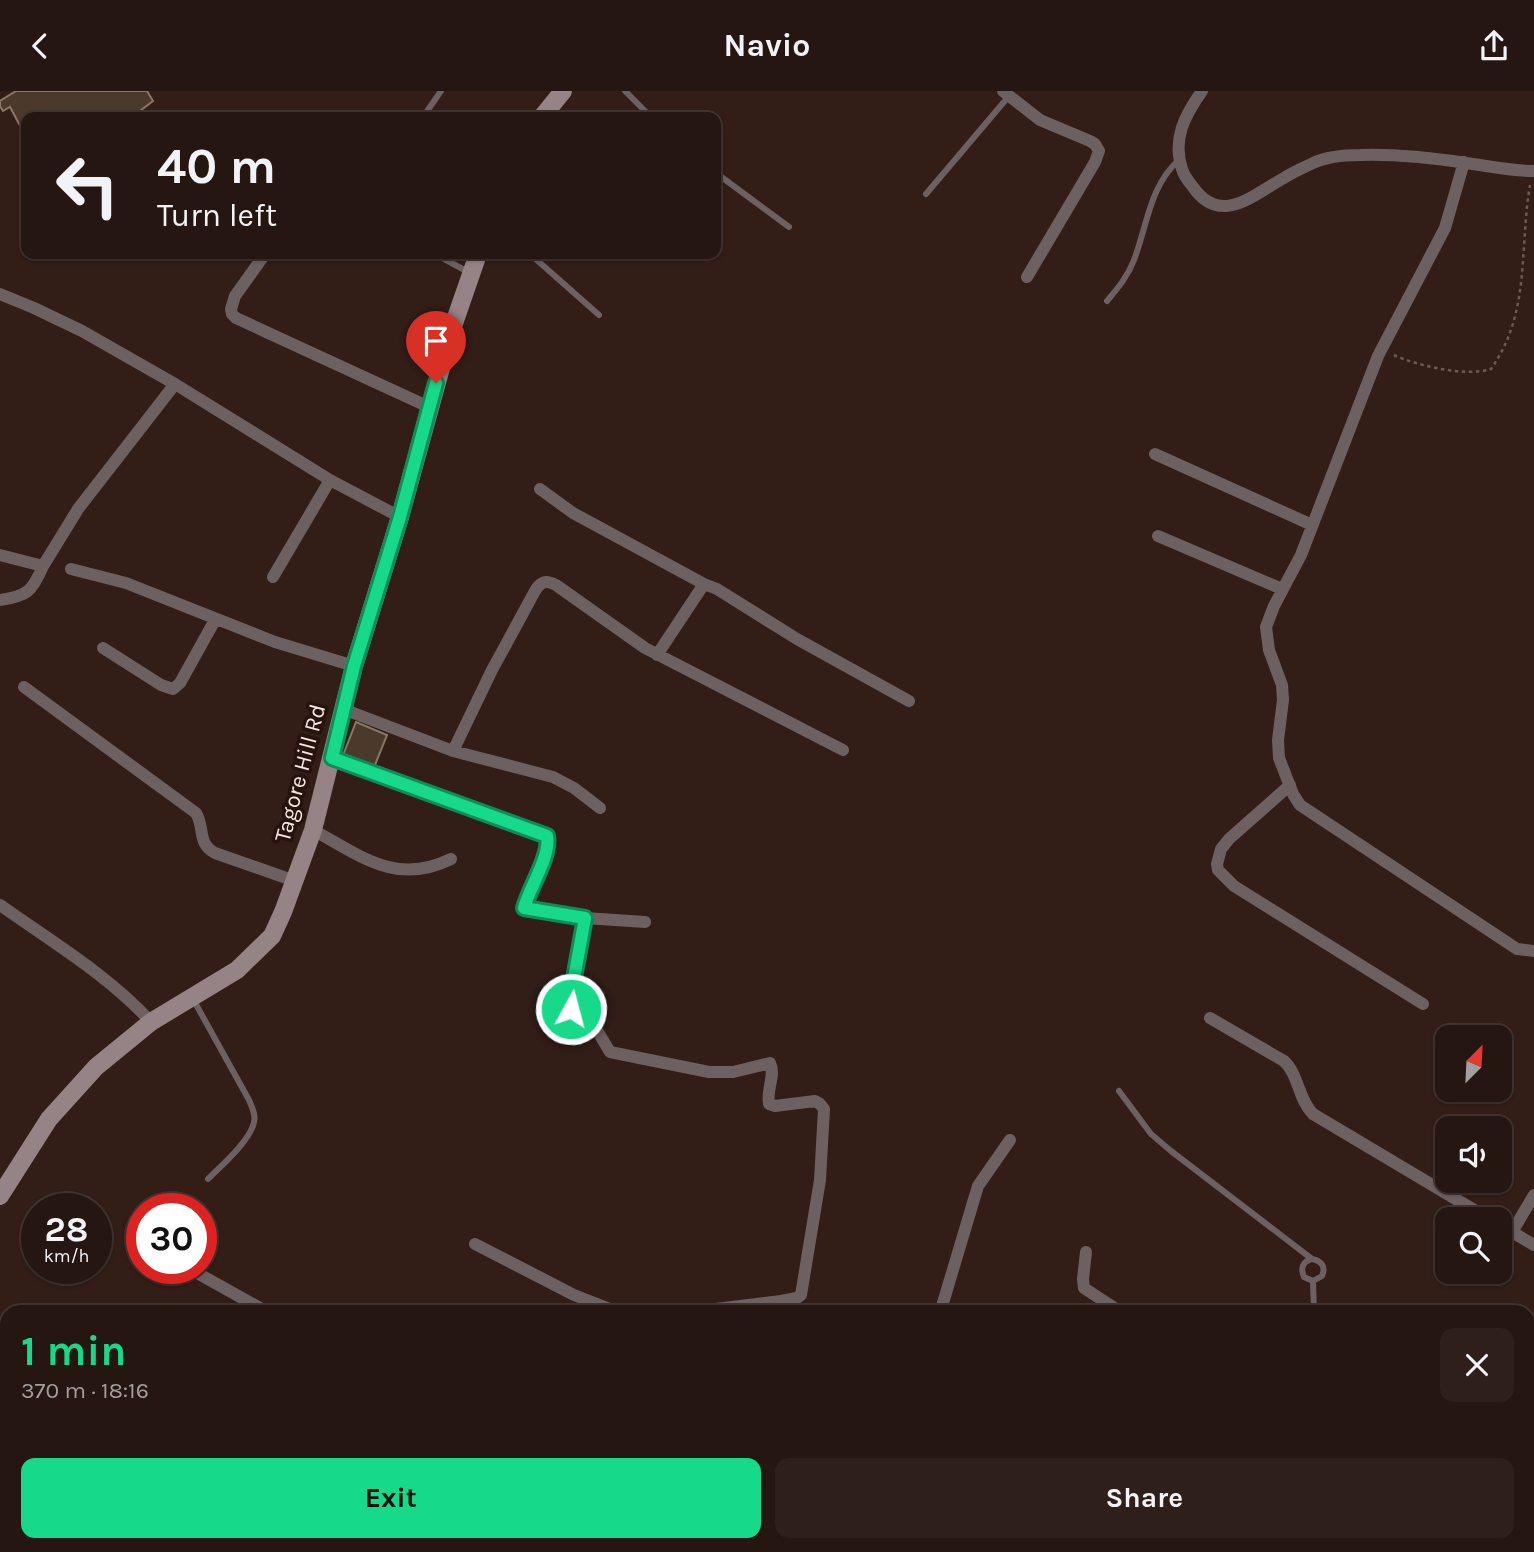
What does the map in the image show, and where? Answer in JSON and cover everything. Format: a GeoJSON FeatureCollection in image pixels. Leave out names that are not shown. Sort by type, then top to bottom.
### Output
{"type":"FeatureCollection","features":[{"type":"Feature","properties":{"kind":"main road"},"geometry":{"type":"LineString","coordinates":[[546,112],[563,91]]}},
{"type":"Feature","properties":{"kind":"main road","name":"Tagore Hill Rd"},"geometry":{"type":"LineString","coordinates":[[0,1196],[49,1119],[96,1067],[151,1022],[237,971],[272,936],[284,912],[313,830],[354,666],[400,517],[429,407],[476,259]]}},
{"type":"Feature","properties":{"kind":"street"},"geometry":{"type":"LineString","coordinates":[[1202,91],[1181,126],[1179,160],[1184,175],[1200,198],[1220,206],[1250,199],[1284,177],[1316,162],[1338,157],[1359,155],[1464,162],[1510,171],[1533,171]]}},
{"type":"Feature","properties":{"kind":"street"},"geometry":{"type":"LineString","coordinates":[[1006,93],[1040,120],[1090,141],[1099,151],[1027,277]]}},
{"type":"Feature","properties":{"kind":"street"},"geometry":{"type":"LineString","coordinates":[[1464,162],[1444,228],[1383,349],[1300,555],[1269,617],[1266,637],[1282,685],[1279,758],[1296,799],[1307,811],[1517,949],[1534,951]]}},
{"type":"Feature","properties":{"kind":"street"},"geometry":{"type":"LineString","coordinates":[[261,259],[235,296],[231,309],[236,318],[429,407]]}},
{"type":"Feature","properties":{"kind":"street"},"geometry":{"type":"LineString","coordinates":[[0,294],[82,331],[175,384],[330,480],[400,517]]}},
{"type":"Feature","properties":{"kind":"street"},"geometry":{"type":"LineString","coordinates":[[0,600],[26,594],[33,586],[78,509],[175,384]]}},
{"type":"Feature","properties":{"kind":"street"},"geometry":{"type":"LineString","coordinates":[[1155,454],[1312,525]]}},
{"type":"Feature","properties":{"kind":"street"},"geometry":{"type":"LineString","coordinates":[[273,577],[330,480]]}},
{"type":"Feature","properties":{"kind":"street"},"geometry":{"type":"LineString","coordinates":[[540,489],[573,513],[717,589],[797,639],[909,701]]}},
{"type":"Feature","properties":{"kind":"street"},"geometry":{"type":"LineString","coordinates":[[1158,537],[1282,589]]}},
{"type":"Feature","properties":{"kind":"street"},"geometry":{"type":"LineString","coordinates":[[0,555],[43,566]]}},
{"type":"Feature","properties":{"kind":"street"},"geometry":{"type":"LineString","coordinates":[[71,569],[126,583],[275,642],[354,666]]}},
{"type":"Feature","properties":{"kind":"street"},"geometry":{"type":"LineString","coordinates":[[453,751],[492,670],[535,590],[542,582],[556,586],[657,655],[843,750]]}},
{"type":"Feature","properties":{"kind":"street"},"geometry":{"type":"LineString","coordinates":[[657,655],[704,584]]}},
{"type":"Feature","properties":{"kind":"street"},"geometry":{"type":"LineString","coordinates":[[103,648],[162,685],[173,689],[180,683],[215,620]]}},
{"type":"Feature","properties":{"kind":"street"},"geometry":{"type":"LineString","coordinates":[[24,687],[196,813],[206,848],[295,881]]}},
{"type":"Feature","properties":{"kind":"street"},"geometry":{"type":"LineString","coordinates":[[343,709],[453,751],[553,777],[574,788],[600,808]]}},
{"type":"Feature","properties":{"kind":"street"},"geometry":{"type":"LineString","coordinates":[[332,758],[546,835],[548,842],[524,908],[585,918],[645,922]]}},
{"type":"Feature","properties":{"kind":"street"},"geometry":{"type":"LineString","coordinates":[[1289,782],[1224,844],[1217,864],[1222,876],[1423,1005]]}},
{"type":"Feature","properties":{"kind":"street"},"geometry":{"type":"LineString","coordinates":[[313,830],[379,866],[390,869],[425,869],[451,859]]}},
{"type":"Feature","properties":{"kind":"street"},"geometry":{"type":"LineString","coordinates":[[0,905],[97,973],[134,1003],[151,1022]]}},
{"type":"Feature","properties":{"kind":"street"},"geometry":{"type":"LineString","coordinates":[[585,918],[570,1007],[595,1027],[610,1052],[709,1072],[733,1072],[770,1063],[773,1068],[767,1099],[769,1104],[775,1106],[814,1101],[824,1109],[820,1180],[801,1295],[797,1298],[748,1305]]}},
{"type":"Feature","properties":{"kind":"street"},"geometry":{"type":"LineString","coordinates":[[1210,1018],[1284,1061],[1292,1071],[1307,1108],[1313,1114],[1469,1207]]}},
{"type":"Feature","properties":{"kind":"street"},"geometry":{"type":"LineString","coordinates":[[942,1305],[978,1186],[1010,1140]]}},
{"type":"Feature","properties":{"kind":"street"},"geometry":{"type":"LineString","coordinates":[[1512,1221],[1534,1195]]}},
{"type":"Feature","properties":{"kind":"street"},"geometry":{"type":"LineString","coordinates":[[1512,1232],[1534,1245]]}},
{"type":"Feature","properties":{"kind":"street"},"geometry":{"type":"LineString","coordinates":[[475,1244],[574,1295],[600,1305]]}},
{"type":"Feature","properties":{"kind":"street"},"geometry":{"type":"LineString","coordinates":[[1086,1252],[1084,1288],[1110,1305]]}},
{"type":"Feature","properties":{"kind":"street"},"geometry":{"type":"LineString","coordinates":[[217,1284],[255,1305]]}},
{"type":"Feature","properties":{"kind":"lane"},"geometry":{"type":"LineString","coordinates":[[426,112],[441,91]]}},
{"type":"Feature","properties":{"kind":"lane"},"geometry":{"type":"LineString","coordinates":[[625,91],[646,112]]}},
{"type":"Feature","properties":{"kind":"lane"},"geometry":{"type":"LineString","coordinates":[[926,194],[1006,93]]}},
{"type":"Feature","properties":{"kind":"lane"},"geometry":{"type":"LineString","coordinates":[[1107,301],[1129,272],[1159,184],[1179,160]]}},
{"type":"Feature","properties":{"kind":"lane"},"geometry":{"type":"LineString","coordinates":[[721,177],[789,227]]}},
{"type":"Feature","properties":{"kind":"lane"},"geometry":{"type":"LineString","coordinates":[[444,259],[471,273]]}},
{"type":"Feature","properties":{"kind":"lane"},"geometry":{"type":"LineString","coordinates":[[536,259],[599,315]]}},
{"type":"Feature","properties":{"kind":"lane"},"geometry":{"type":"LineString","coordinates":[[192,998],[249,1100],[254,1115],[252,1129],[246,1139],[208,1179]]}},
{"type":"Feature","properties":{"kind":"lane"},"geometry":{"type":"LineString","coordinates":[[1119,1091],[1151,1133],[1312,1259],[1321,1262],[1324,1267],[1322,1276],[1314,1281]]}},
{"type":"Feature","properties":{"kind":"lane"},"geometry":{"type":"LineString","coordinates":[[1312,1259],[1304,1263],[1302,1268],[1304,1277],[1314,1281]]}},
{"type":"Feature","properties":{"kind":"lane"},"geometry":{"type":"LineString","coordinates":[[1314,1281],[1314,1305]]}},
{"type":"Feature","properties":{"kind":"path"},"geometry":{"type":"LineString","coordinates":[[1383,349],[1399,357],[1435,367],[1478,373],[1491,369],[1517,310],[1522,286],[1524,224],[1533,171]]}},
{"type":"Feature","properties":{"kind":"building"},"geometry":{"type":"Polygon","coordinates":[[[16,91],[147,91],[153,101],[139,112],[21,112],[21,128],[10,107],[3,111],[0,101],[16,91]]]}},
{"type":"Feature","properties":{"kind":"building"},"geometry":{"type":"Polygon","coordinates":[[[356,722],[387,735],[373,770],[342,758],[356,722]]]}},
{"type":"Feature","properties":{"kind":"route"},"geometry":{"type":"LineString","coordinates":[[436,383],[400,517],[354,666],[332,758],[547,836],[549,839],[545,853],[524,908],[585,918],[570,1000],[571,1009]]}}]}
